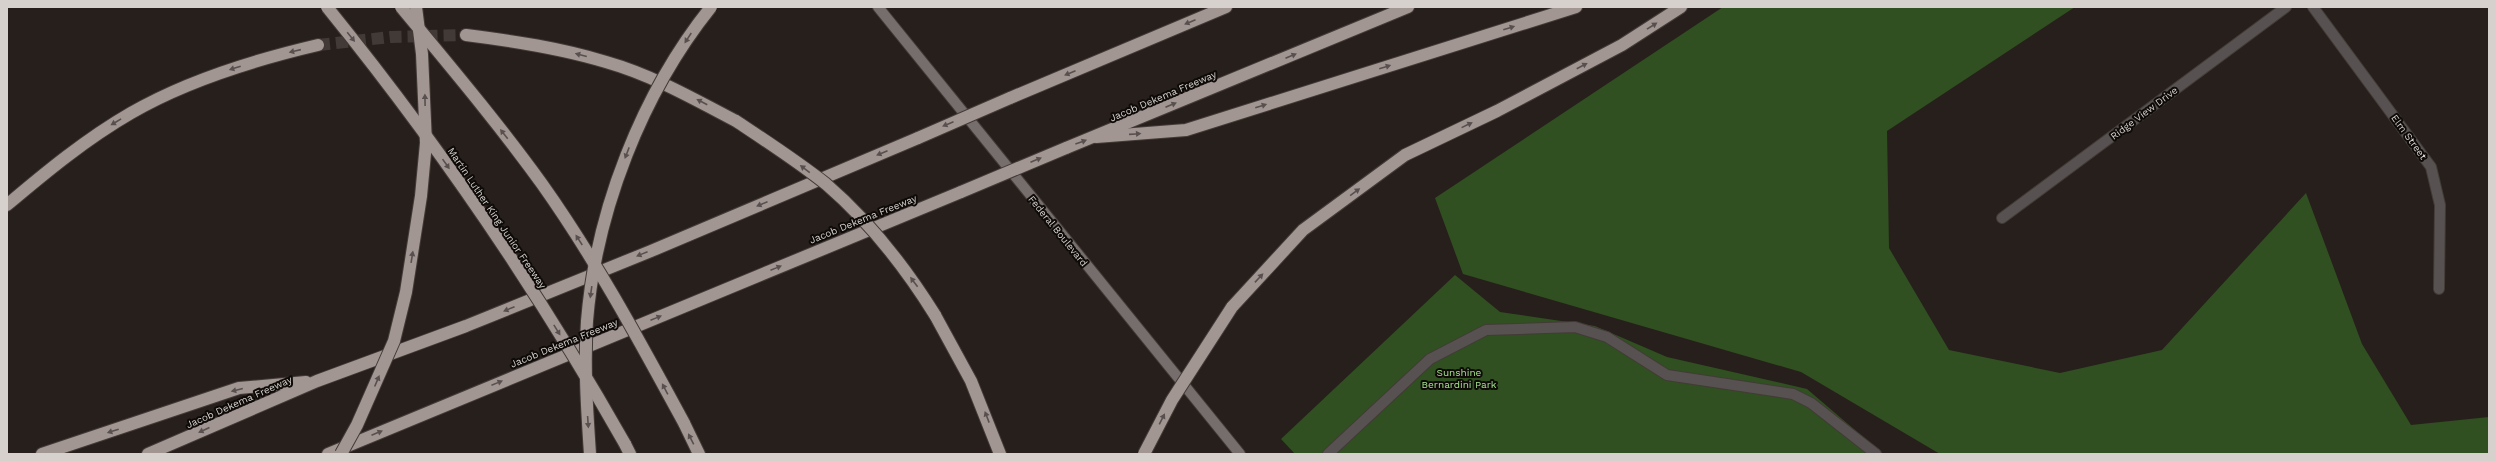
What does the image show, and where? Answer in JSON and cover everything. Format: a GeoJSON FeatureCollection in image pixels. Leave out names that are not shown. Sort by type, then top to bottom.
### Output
{"type":"FeatureCollection","features":[{"type":"Feature","properties":{"kind":"highway","name":"Martin Luther King Junior Freeway"},"geometry":{"type":"LineString","coordinates":[[327,7],[399,98],[493,230],[586,376],[628,449]]}},
{"type":"Feature","properties":{"kind":"highway"},"geometry":{"type":"LineString","coordinates":[[401,7],[496,123],[543,185],[618,304],[684,423],[699,454]]}},
{"type":"Feature","properties":{"kind":"highway"},"geometry":{"type":"LineString","coordinates":[[341,454],[357,425],[394,341],[406,292],[421,196],[426,143],[422,54],[416,7]]}},
{"type":"Feature","properties":{"kind":"highway"},"geometry":{"type":"LineString","coordinates":[[590,454],[586,370],[587,321],[593,278],[606,217],[621,170],[640,121],[681,48],[711,7]]}},
{"type":"Feature","properties":{"kind":"highway","name":"Jacob Dekema Freeway"},"geometry":{"type":"LineString","coordinates":[[148,454],[317,381],[466,326],[918,138],[1226,7]]}},
{"type":"Feature","properties":{"kind":"highway","name":"Jacob Dekema Freeway"},"geometry":{"type":"LineString","coordinates":[[328,454],[1408,7]]}},
{"type":"Feature","properties":{"kind":"highway"},"geometry":{"type":"LineString","coordinates":[[1096,136],[1186,130],[1576,7]]}},
{"type":"Feature","properties":{"kind":"highway"},"geometry":{"type":"LineString","coordinates":[[1144,454],[1172,400],[1232,306],[1303,230],[1405,155],[1497,111],[1622,45],[1681,7]]}},
{"type":"Feature","properties":{"kind":"highway"},"geometry":{"type":"LineString","coordinates":[[466,36],[560,49],[608,62],[656,81],[736,120],[786,155],[836,195],[892,254],[936,315],[971,381],[1000,454]]}},
{"type":"Feature","properties":{"kind":"highway"},"geometry":{"type":"LineString","coordinates":[[7,205],[82,145],[132,112],[176,91],[226,71],[272,56],[318,45]]}},
{"type":"Feature","properties":{"kind":"highway"},"geometry":{"type":"LineString","coordinates":[[42,454],[239,388],[317,381]]}},
{"type":"Feature","properties":{"kind":"main road","name":"Federal Boulevard"},"geometry":{"type":"LineString","coordinates":[[878,7],[1240,454]]}},
{"type":"Feature","properties":{"kind":"street","name":"Ridge View Drive"},"geometry":{"type":"LineString","coordinates":[[2002,218],[2286,7]]}},
{"type":"Feature","properties":{"kind":"street","name":"Elm Street"},"geometry":{"type":"LineString","coordinates":[[2313,7],[2431,167],[2440,205],[2439,289]]}},
{"type":"Feature","properties":{"kind":"street"},"geometry":{"type":"LineString","coordinates":[[1328,454],[1430,359],[1486,330],[1575,327],[1607,337],[1667,376],[1793,394],[1811,403],[1876,454]]}},
{"type":"Feature","properties":{"kind":"green space"},"geometry":{"type":"Polygon","coordinates":[[[1723,7],[2075,7],[1887,131],[1889,248],[1949,350],[2060,373],[2162,350],[2306,193],[2362,344],[2411,425],[2489,417],[2489,454],[1940,454],[1801,372],[1463,274],[1435,198],[1723,7]]]}},
{"type":"Feature","properties":{"kind":"green space","name":"Sunshine Bernardini Park"},"geometry":{"type":"Polygon","coordinates":[[[1455,275],[1500,312],[1595,326],[1667,357],[1807,389],[1883,454],[1295,454],[1281,439],[1455,275]]]}},
{"type":"Feature","properties":{"kind":"tunnel"},"geometry":{"type":"LineString","coordinates":[[318,45],[391,37],[466,35]]}}]}
